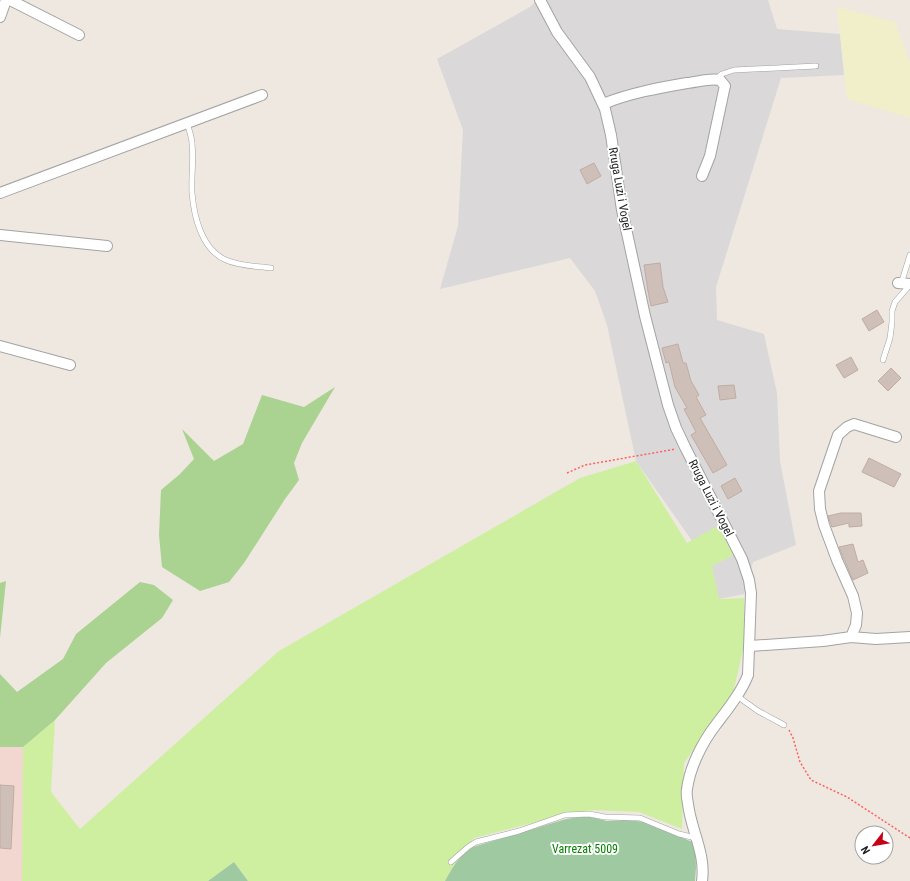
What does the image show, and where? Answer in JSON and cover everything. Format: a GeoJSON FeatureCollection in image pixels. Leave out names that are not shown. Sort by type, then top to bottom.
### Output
{"type":"FeatureCollection","features":[{"type":"Feature","properties":{"kind":"street"},"geometry":{"type":"LineString","coordinates":[[0,17],[6,0]]}},
{"type":"Feature","properties":{"kind":"street"},"geometry":{"type":"LineString","coordinates":[[10,0],[79,35]]}},
{"type":"Feature","properties":{"kind":"street","name":"Rruga Luzi i Vogel"},"geometry":{"type":"LineString","coordinates":[[540,0],[557,32],[590,77],[603,104],[611,135],[622,210],[645,316],[668,405],[676,428],[685,447],[747,570],[751,593],[748,675],[744,685],[714,727],[694,761],[689,774],[686,791],[689,814],[697,838],[702,863],[702,881]]}},
{"type":"Feature","properties":{"kind":"street"},"geometry":{"type":"LineString","coordinates":[[603,104],[651,89],[720,80],[725,86],[710,156],[702,176]]}},
{"type":"Feature","properties":{"kind":"street"},"geometry":{"type":"LineString","coordinates":[[0,193],[262,95]]}},
{"type":"Feature","properties":{"kind":"street"},"geometry":{"type":"LineString","coordinates":[[0,235],[107,246]]}},
{"type":"Feature","properties":{"kind":"street"},"geometry":{"type":"LineString","coordinates":[[0,346],[70,365]]}},
{"type":"Feature","properties":{"kind":"street"},"geometry":{"type":"LineString","coordinates":[[851,637],[856,625],[857,613],[853,596],[824,525],[820,509],[819,491],[838,435],[847,427],[854,424],[896,437]]}},
{"type":"Feature","properties":{"kind":"street"},"geometry":{"type":"LineString","coordinates":[[750,646],[823,641],[851,637],[876,639],[910,637]]}},
{"type":"Feature","properties":{"kind":"lane"},"geometry":{"type":"LineString","coordinates":[[716,80],[722,74],[734,70],[816,66]]}},
{"type":"Feature","properties":{"kind":"lane"},"geometry":{"type":"LineString","coordinates":[[187,123],[192,144],[192,193],[194,208],[206,242],[218,256],[227,261],[238,264],[271,268]]}},
{"type":"Feature","properties":{"kind":"lane"},"geometry":{"type":"LineString","coordinates":[[883,360],[890,338],[892,311],[895,302],[905,284],[910,254]]}},
{"type":"Feature","properties":{"kind":"lane"},"geometry":{"type":"LineString","coordinates":[[737,695],[758,711],[784,725]]}},
{"type":"Feature","properties":{"kind":"lane"},"geometry":{"type":"LineString","coordinates":[[451,862],[468,846],[476,842],[520,831],[565,815],[589,814],[605,817],[640,818],[679,834],[697,838]]}},
{"type":"Feature","properties":{"kind":"path"},"geometry":{"type":"LineString","coordinates":[[567,473],[585,465],[685,447]]}},
{"type":"Feature","properties":{"kind":"path"},"geometry":{"type":"LineString","coordinates":[[784,725],[791,732],[800,762],[811,780],[847,797],[910,838]]}},
{"type":"Feature","properties":{"kind":"shaded area"},"geometry":{"type":"Polygon","coordinates":[[[537,0],[768,0],[777,29],[840,34],[844,75],[781,78],[716,287],[717,320],[764,334],[777,393],[780,461],[796,545],[753,562],[744,594],[719,599],[702,555],[636,461],[607,325],[595,291],[570,258],[440,289],[458,226],[463,130],[437,59],[530,7],[537,0]]]}},
{"type":"Feature","properties":{"kind":"shaded area"},"geometry":{"type":"Polygon","coordinates":[[[0,708],[37,723],[35,881],[0,881],[0,708]]]}},
{"type":"Feature","properties":{"kind":"green space"},"geometry":{"type":"Polygon","coordinates":[[[837,7],[895,22],[910,63],[910,118],[847,99],[837,7]]]}},
{"type":"Feature","properties":{"kind":"green space"},"geometry":{"type":"Polygon","coordinates":[[[335,387],[302,443],[294,463],[299,480],[244,563],[229,582],[200,591],[162,567],[159,535],[161,490],[180,474],[194,459],[182,429],[214,461],[243,444],[262,395],[304,407],[335,387]]]}},
{"type":"Feature","properties":{"kind":"green space"},"geometry":{"type":"Polygon","coordinates":[[[636,461],[687,543],[718,526],[734,555],[712,566],[719,599],[744,598],[744,645],[733,694],[684,763],[682,829],[639,812],[592,810],[536,822],[474,838],[457,861],[445,881],[248,881],[234,862],[208,881],[22,881],[23,747],[55,720],[51,792],[80,829],[279,651],[580,478],[636,461]]]}},
{"type":"Feature","properties":{"kind":"green space"},"geometry":{"type":"Polygon","coordinates":[[[6,581],[0,638],[0,583],[6,581]]]}},
{"type":"Feature","properties":{"kind":"green space"},"geometry":{"type":"Polygon","coordinates":[[[140,582],[154,585],[173,600],[162,618],[106,663],[55,720],[23,747],[0,747],[0,674],[17,692],[63,659],[76,634],[140,582]]]}},
{"type":"Feature","properties":{"kind":"green space","name":"Varrezat 5009"},"geometry":{"type":"Polygon","coordinates":[[[587,816],[607,821],[628,820],[644,822],[695,843],[695,881],[445,881],[460,858],[473,847],[566,819],[587,816]]]}},
{"type":"Feature","properties":{"kind":"green space"},"geometry":{"type":"Polygon","coordinates":[[[234,862],[248,881],[208,881],[234,862]]]}},
{"type":"Feature","properties":{"kind":"building"},"geometry":{"type":"Polygon","coordinates":[[[594,163],[601,176],[587,184],[580,170],[594,163]]]}},
{"type":"Feature","properties":{"kind":"building"},"geometry":{"type":"Polygon","coordinates":[[[660,263],[663,287],[668,302],[651,306],[644,265],[660,263]]]}},
{"type":"Feature","properties":{"kind":"building"},"geometry":{"type":"Polygon","coordinates":[[[877,310],[884,322],[869,331],[862,319],[877,310]]]}},
{"type":"Feature","properties":{"kind":"building"},"geometry":{"type":"Polygon","coordinates":[[[678,344],[683,363],[686,363],[691,381],[699,395],[696,397],[706,415],[700,418],[727,465],[713,473],[691,435],[696,432],[684,409],[687,408],[675,387],[669,362],[666,363],[662,348],[678,344]]]}},
{"type":"Feature","properties":{"kind":"building"},"geometry":{"type":"Polygon","coordinates":[[[851,357],[858,370],[844,378],[836,365],[851,357]]]}},
{"type":"Feature","properties":{"kind":"building"},"geometry":{"type":"Polygon","coordinates":[[[891,368],[901,378],[888,391],[878,381],[891,368]]]}},
{"type":"Feature","properties":{"kind":"building"},"geometry":{"type":"Polygon","coordinates":[[[734,385],[736,398],[720,400],[718,386],[734,385]]]}},
{"type":"Feature","properties":{"kind":"building"},"geometry":{"type":"Polygon","coordinates":[[[869,458],[901,474],[894,487],[862,472],[869,458]]]}},
{"type":"Feature","properties":{"kind":"building"},"geometry":{"type":"Polygon","coordinates":[[[735,478],[742,491],[728,499],[721,486],[735,478]]]}},
{"type":"Feature","properties":{"kind":"building"},"geometry":{"type":"Polygon","coordinates":[[[841,513],[861,513],[862,526],[849,527],[849,523],[832,527],[828,516],[841,513]]]}},
{"type":"Feature","properties":{"kind":"building"},"geometry":{"type":"Polygon","coordinates":[[[853,544],[858,562],[863,560],[868,573],[853,580],[839,547],[853,544]]]}},
{"type":"Feature","properties":{"kind":"building"},"geometry":{"type":"Polygon","coordinates":[[[0,785],[14,786],[11,849],[0,848],[0,785]]]}}]}
